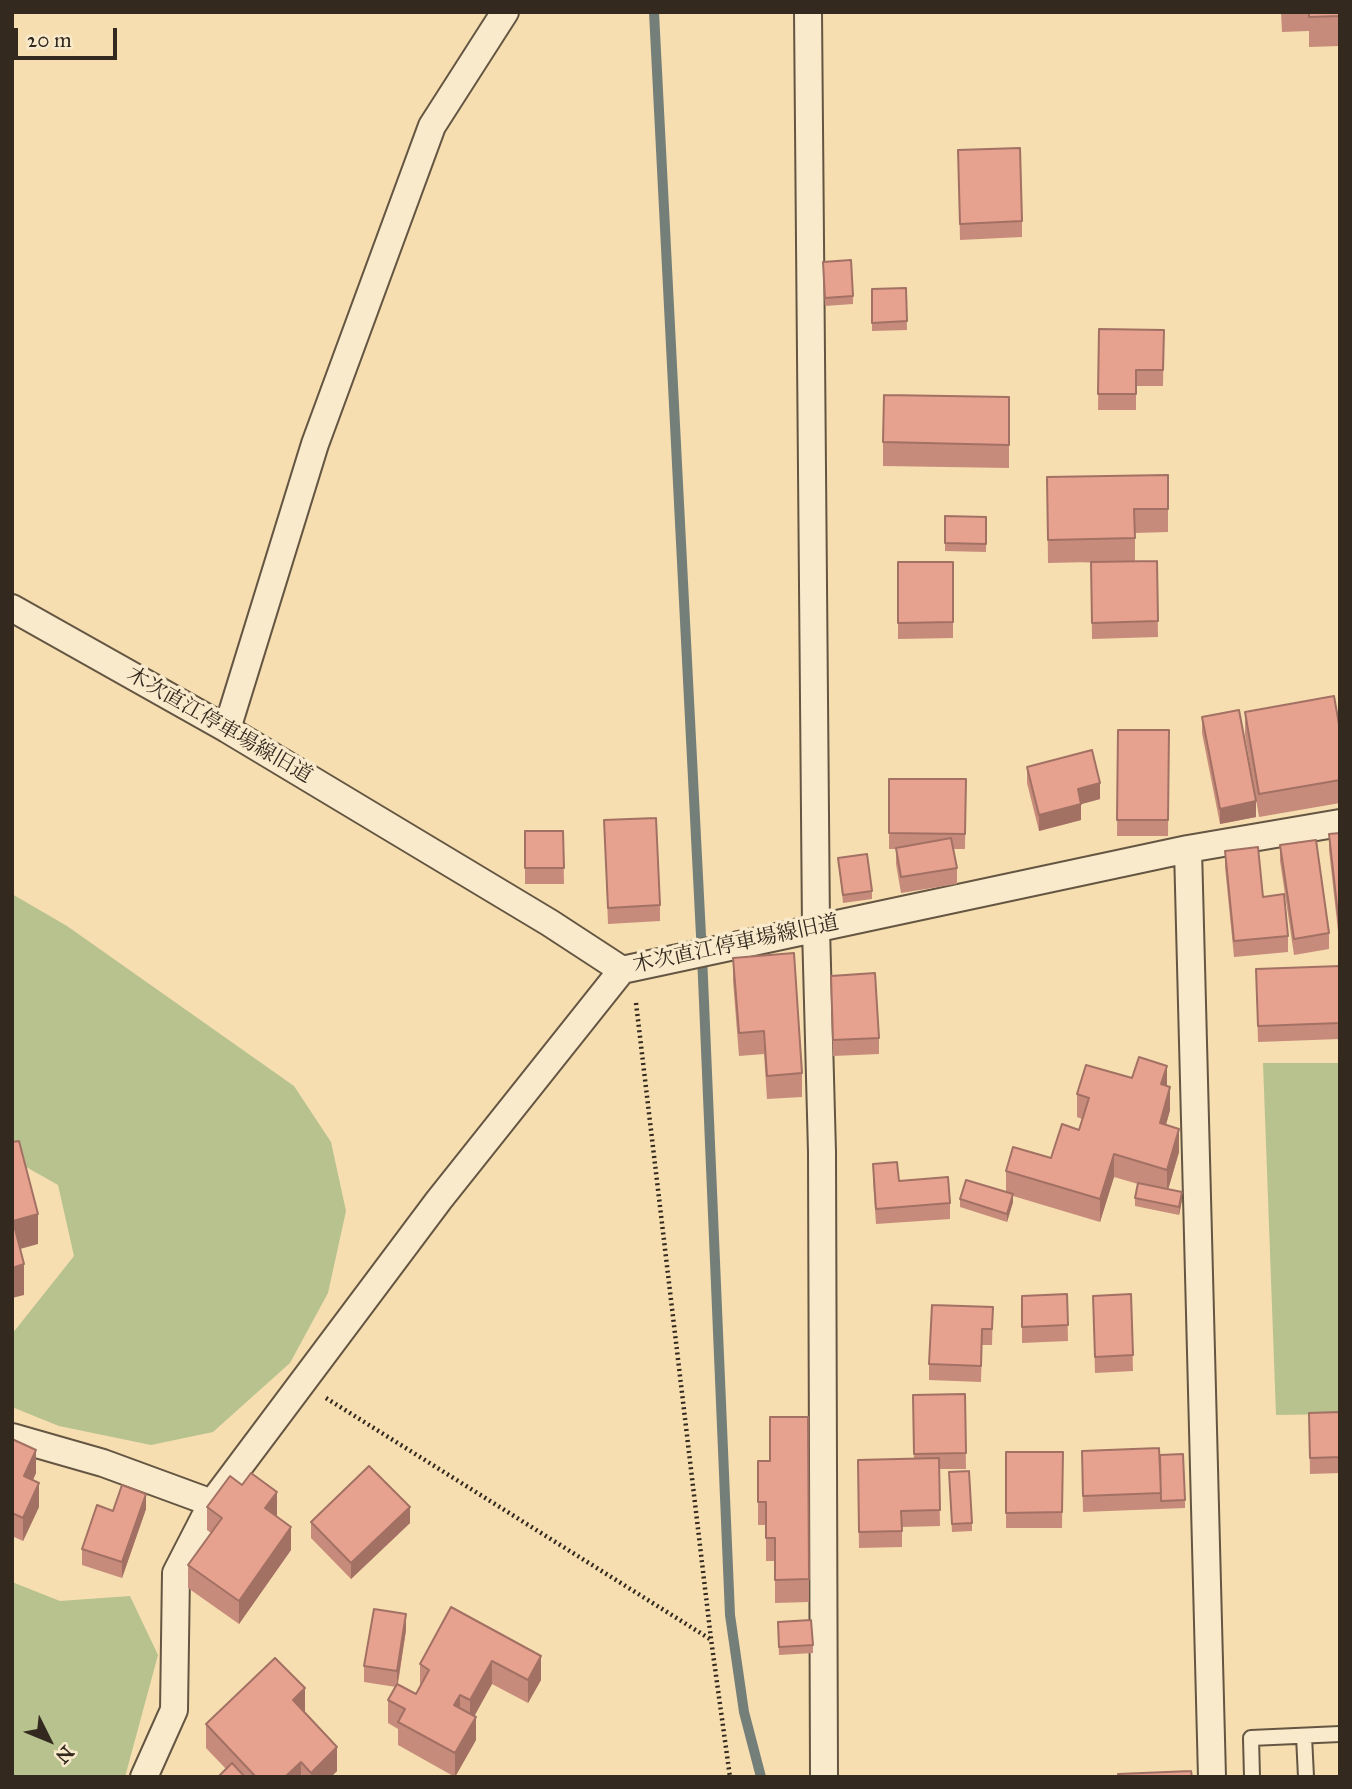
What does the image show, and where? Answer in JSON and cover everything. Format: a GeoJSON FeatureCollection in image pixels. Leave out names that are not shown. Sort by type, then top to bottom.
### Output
{"type":"FeatureCollection","features":[{"type":"Feature","properties":{"kind":"street"},"geometry":{"type":"LineString","coordinates":[[227,729],[315,444],[432,126],[505,12]]}},
{"type":"Feature","properties":{"kind":"street"},"geometry":{"type":"LineString","coordinates":[[808,12],[816,928],[822,1152],[824,1777]]}},
{"type":"Feature","properties":{"kind":"street","name":"木次直江停車場線旧道"},"geometry":{"type":"LineString","coordinates":[[12,608],[227,729],[627,969],[1188,849],[1340,822]]}},
{"type":"Feature","properties":{"kind":"street"},"geometry":{"type":"LineString","coordinates":[[1188,849],[1212,1777]]}},
{"type":"Feature","properties":{"kind":"street"},"geometry":{"type":"LineString","coordinates":[[144,1777],[174,1710],[176,1573],[212,1503],[439,1200],[627,969]]}},
{"type":"Feature","properties":{"kind":"street"},"geometry":{"type":"LineString","coordinates":[[12,1437],[103,1463],[212,1503]]}},
{"type":"Feature","properties":{"kind":"lane"},"geometry":{"type":"LineString","coordinates":[[1252,1777],[1251,1738],[1340,1734]]}},
{"type":"Feature","properties":{"kind":"lane"},"geometry":{"type":"LineString","coordinates":[[1304,1736],[1306,1777]]}},
{"type":"Feature","properties":{"kind":"path"},"geometry":{"type":"LineString","coordinates":[[627,969],[730,1777]]}},
{"type":"Feature","properties":{"kind":"path"},"geometry":{"type":"LineString","coordinates":[[302,1382],[711,1639]]}},
{"type":"Feature","properties":{"kind":"green space"},"geometry":{"type":"Polygon","coordinates":[[[12,894],[67,926],[294,1086],[331,1142],[346,1211],[328,1293],[290,1363],[213,1432],[151,1445],[59,1426],[12,1407],[12,1334],[74,1256],[58,1185],[12,1159],[12,894]]]}},
{"type":"Feature","properties":{"kind":"green space"},"geometry":{"type":"Polygon","coordinates":[[[1263,1063],[1340,1063],[1340,1414],[1276,1415],[1263,1063]]]}},
{"type":"Feature","properties":{"kind":"green space"},"geometry":{"type":"Polygon","coordinates":[[[12,1582],[60,1601],[130,1596],[158,1655],[125,1777],[12,1777],[12,1582]]]}},
{"type":"Feature","properties":{"kind":"building"},"geometry":{"type":"Polygon","coordinates":[[[1309,12],[1340,12],[1340,16],[1309,17],[1309,12]]]}},
{"type":"Feature","properties":{"kind":"building"},"geometry":{"type":"Polygon","coordinates":[[[1020,148],[1022,221],[960,224],[958,150],[1020,148]]]}},
{"type":"Feature","properties":{"kind":"building"},"geometry":{"type":"Polygon","coordinates":[[[851,260],[853,296],[825,298],[823,262],[851,260]]]}},
{"type":"Feature","properties":{"kind":"building"},"geometry":{"type":"Polygon","coordinates":[[[906,288],[907,321],[872,323],[872,289],[906,288]]]}},
{"type":"Feature","properties":{"kind":"building"},"geometry":{"type":"Polygon","coordinates":[[[1099,329],[1164,330],[1163,370],[1136,370],[1136,394],[1098,394],[1099,329]]]}},
{"type":"Feature","properties":{"kind":"building"},"geometry":{"type":"Polygon","coordinates":[[[884,395],[1009,397],[1009,445],[883,442],[884,395]]]}},
{"type":"Feature","properties":{"kind":"building"},"geometry":{"type":"Polygon","coordinates":[[[1168,475],[1168,509],[1134,509],[1135,538],[1048,540],[1047,477],[1168,475]]]}},
{"type":"Feature","properties":{"kind":"building"},"geometry":{"type":"Polygon","coordinates":[[[945,516],[986,517],[986,544],[945,543],[945,516]]]}},
{"type":"Feature","properties":{"kind":"building"},"geometry":{"type":"Polygon","coordinates":[[[1157,561],[1158,621],[1092,623],[1091,562],[1157,561]]]}},
{"type":"Feature","properties":{"kind":"building"},"geometry":{"type":"Polygon","coordinates":[[[898,562],[953,562],[953,622],[898,623],[898,562]]]}},
{"type":"Feature","properties":{"kind":"building"},"geometry":{"type":"Polygon","coordinates":[[[1334,696],[1340,730],[1340,780],[1259,794],[1245,712],[1334,696]]]}},
{"type":"Feature","properties":{"kind":"building"},"geometry":{"type":"Polygon","coordinates":[[[1239,710],[1256,801],[1220,809],[1202,717],[1239,710]]]}},
{"type":"Feature","properties":{"kind":"building"},"geometry":{"type":"Polygon","coordinates":[[[1118,730],[1169,730],[1168,820],[1117,820],[1118,730]]]}},
{"type":"Feature","properties":{"kind":"building"},"geometry":{"type":"Polygon","coordinates":[[[1092,750],[1100,783],[1078,789],[1081,804],[1039,815],[1027,767],[1092,750]]]}},
{"type":"Feature","properties":{"kind":"building"},"geometry":{"type":"Polygon","coordinates":[[[889,779],[966,779],[965,834],[889,833],[889,779]]]}},
{"type":"Feature","properties":{"kind":"building"},"geometry":{"type":"Polygon","coordinates":[[[656,818],[660,905],[608,908],[604,820],[656,818]]]}},
{"type":"Feature","properties":{"kind":"building"},"geometry":{"type":"Polygon","coordinates":[[[525,831],[563,831],[564,868],[525,868],[525,831]]]}},
{"type":"Feature","properties":{"kind":"building"},"geometry":{"type":"Polygon","coordinates":[[[1340,833],[1340,924],[1339,924],[1329,834],[1340,833]]]}},
{"type":"Feature","properties":{"kind":"building"},"geometry":{"type":"Polygon","coordinates":[[[951,838],[957,868],[901,877],[896,848],[951,838]]]}},
{"type":"Feature","properties":{"kind":"building"},"geometry":{"type":"Polygon","coordinates":[[[1316,840],[1329,933],[1294,939],[1280,845],[1316,840]]]}},
{"type":"Feature","properties":{"kind":"building"},"geometry":{"type":"Polygon","coordinates":[[[1258,847],[1263,897],[1284,894],[1288,936],[1234,941],[1225,851],[1258,847]]]}},
{"type":"Feature","properties":{"kind":"building"},"geometry":{"type":"Polygon","coordinates":[[[867,854],[872,891],[843,895],[838,858],[867,854]]]}},
{"type":"Feature","properties":{"kind":"building"},"geometry":{"type":"Polygon","coordinates":[[[794,953],[802,1073],[767,1076],[764,1031],[739,1033],[733,958],[794,953]]]}},
{"type":"Feature","properties":{"kind":"building"},"geometry":{"type":"Polygon","coordinates":[[[1340,966],[1340,1023],[1258,1026],[1256,969],[1340,966]]]}},
{"type":"Feature","properties":{"kind":"building"},"geometry":{"type":"Polygon","coordinates":[[[875,973],[879,1038],[833,1040],[831,976],[875,973]]]}},
{"type":"Feature","properties":{"kind":"building"},"geometry":{"type":"Polygon","coordinates":[[[1139,1057],[1167,1066],[1161,1084],[1170,1087],[1160,1123],[1179,1129],[1167,1170],[1114,1154],[1100,1199],[1006,1171],[1013,1147],[1051,1158],[1062,1124],[1079,1130],[1089,1098],[1077,1094],[1086,1065],[1132,1078],[1139,1057]]]}},
{"type":"Feature","properties":{"kind":"building"},"geometry":{"type":"Polygon","coordinates":[[[19,1141],[38,1214],[13,1221],[24,1264],[12,1268],[12,1142],[19,1141]]]}},
{"type":"Feature","properties":{"kind":"building"},"geometry":{"type":"Polygon","coordinates":[[[897,1162],[899,1181],[948,1177],[950,1203],[876,1209],[873,1164],[897,1162]]]}},
{"type":"Feature","properties":{"kind":"building"},"geometry":{"type":"Polygon","coordinates":[[[966,1180],[1013,1194],[1007,1214],[960,1199],[966,1180]]]}},
{"type":"Feature","properties":{"kind":"building"},"geometry":{"type":"Polygon","coordinates":[[[1138,1183],[1182,1192],[1179,1207],[1135,1198],[1138,1183]]]}},
{"type":"Feature","properties":{"kind":"building"},"geometry":{"type":"Polygon","coordinates":[[[1067,1294],[1068,1325],[1022,1327],[1022,1296],[1067,1294]]]}},
{"type":"Feature","properties":{"kind":"building"},"geometry":{"type":"Polygon","coordinates":[[[1131,1294],[1133,1355],[1095,1357],[1093,1296],[1131,1294]]]}},
{"type":"Feature","properties":{"kind":"building"},"geometry":{"type":"Polygon","coordinates":[[[932,1305],[993,1307],[992,1329],[982,1329],[981,1366],[929,1364],[932,1305]]]}},
{"type":"Feature","properties":{"kind":"building"},"geometry":{"type":"Polygon","coordinates":[[[965,1394],[966,1453],[914,1454],[913,1395],[965,1394]]]}},
{"type":"Feature","properties":{"kind":"building"},"geometry":{"type":"Polygon","coordinates":[[[1340,1412],[1340,1457],[1310,1458],[1309,1413],[1340,1412]]]}},
{"type":"Feature","properties":{"kind":"building"},"geometry":{"type":"Polygon","coordinates":[[[770,1417],[808,1417],[809,1579],[775,1580],[775,1538],[766,1538],[766,1502],[758,1502],[758,1461],[770,1461],[770,1417]]]}},
{"type":"Feature","properties":{"kind":"building"},"geometry":{"type":"Polygon","coordinates":[[[12,1439],[36,1450],[24,1476],[39,1483],[23,1518],[12,1513],[12,1439]]]}},
{"type":"Feature","properties":{"kind":"building"},"geometry":{"type":"Polygon","coordinates":[[[1159,1448],[1161,1493],[1083,1496],[1082,1451],[1159,1448]]]}},
{"type":"Feature","properties":{"kind":"building"},"geometry":{"type":"Polygon","coordinates":[[[1006,1452],[1063,1452],[1062,1512],[1006,1513],[1006,1452]]]}},
{"type":"Feature","properties":{"kind":"building"},"geometry":{"type":"Polygon","coordinates":[[[1183,1454],[1185,1500],[1161,1501],[1160,1455],[1183,1454]]]}},
{"type":"Feature","properties":{"kind":"building"},"geometry":{"type":"Polygon","coordinates":[[[939,1458],[940,1510],[901,1511],[902,1531],[859,1532],[858,1460],[939,1458]]]}},
{"type":"Feature","properties":{"kind":"building"},"geometry":{"type":"Polygon","coordinates":[[[369,1466],[410,1507],[351,1563],[311,1522],[369,1466]]]}},
{"type":"Feature","properties":{"kind":"building"},"geometry":{"type":"Polygon","coordinates":[[[969,1471],[972,1523],[952,1524],[949,1472],[969,1471]]]}},
{"type":"Feature","properties":{"kind":"building"},"geometry":{"type":"Polygon","coordinates":[[[251,1473],[277,1492],[265,1508],[291,1527],[239,1601],[188,1565],[222,1518],[207,1507],[230,1476],[242,1485],[251,1473]]]}},
{"type":"Feature","properties":{"kind":"building"},"geometry":{"type":"Polygon","coordinates":[[[122,1485],[146,1494],[122,1562],[82,1549],[97,1505],[113,1511],[122,1485]]]}},
{"type":"Feature","properties":{"kind":"building"},"geometry":{"type":"Polygon","coordinates":[[[451,1607],[541,1656],[528,1680],[492,1661],[470,1700],[460,1695],[454,1705],[476,1717],[455,1753],[398,1722],[405,1709],[388,1700],[397,1684],[416,1694],[429,1670],[420,1664],[451,1607]]]}},
{"type":"Feature","properties":{"kind":"building"},"geometry":{"type":"Polygon","coordinates":[[[374,1609],[406,1614],[397,1671],[364,1666],[374,1609]]]}},
{"type":"Feature","properties":{"kind":"building"},"geometry":{"type":"Polygon","coordinates":[[[811,1620],[813,1645],[779,1647],[778,1622],[811,1620]]]}},
{"type":"Feature","properties":{"kind":"building"},"geometry":{"type":"Polygon","coordinates":[[[275,1658],[305,1688],[293,1700],[337,1747],[311,1773],[301,1762],[285,1777],[256,1777],[206,1724],[275,1658]]]}},
{"type":"Feature","properties":{"kind":"building"},"geometry":{"type":"Polygon","coordinates":[[[232,1763],[245,1777],[218,1777],[232,1763]]]}},
{"type":"Feature","properties":{"kind":"building"},"geometry":{"type":"Polygon","coordinates":[[[1191,1771],[1192,1777],[1118,1777],[1118,1774],[1191,1771]]]}},
{"type":"Feature","properties":{"kind":"waterway"},"geometry":{"type":"LineString","coordinates":[[654,12],[702,955],[730,1615],[744,1712],[761,1777]]}}]}
